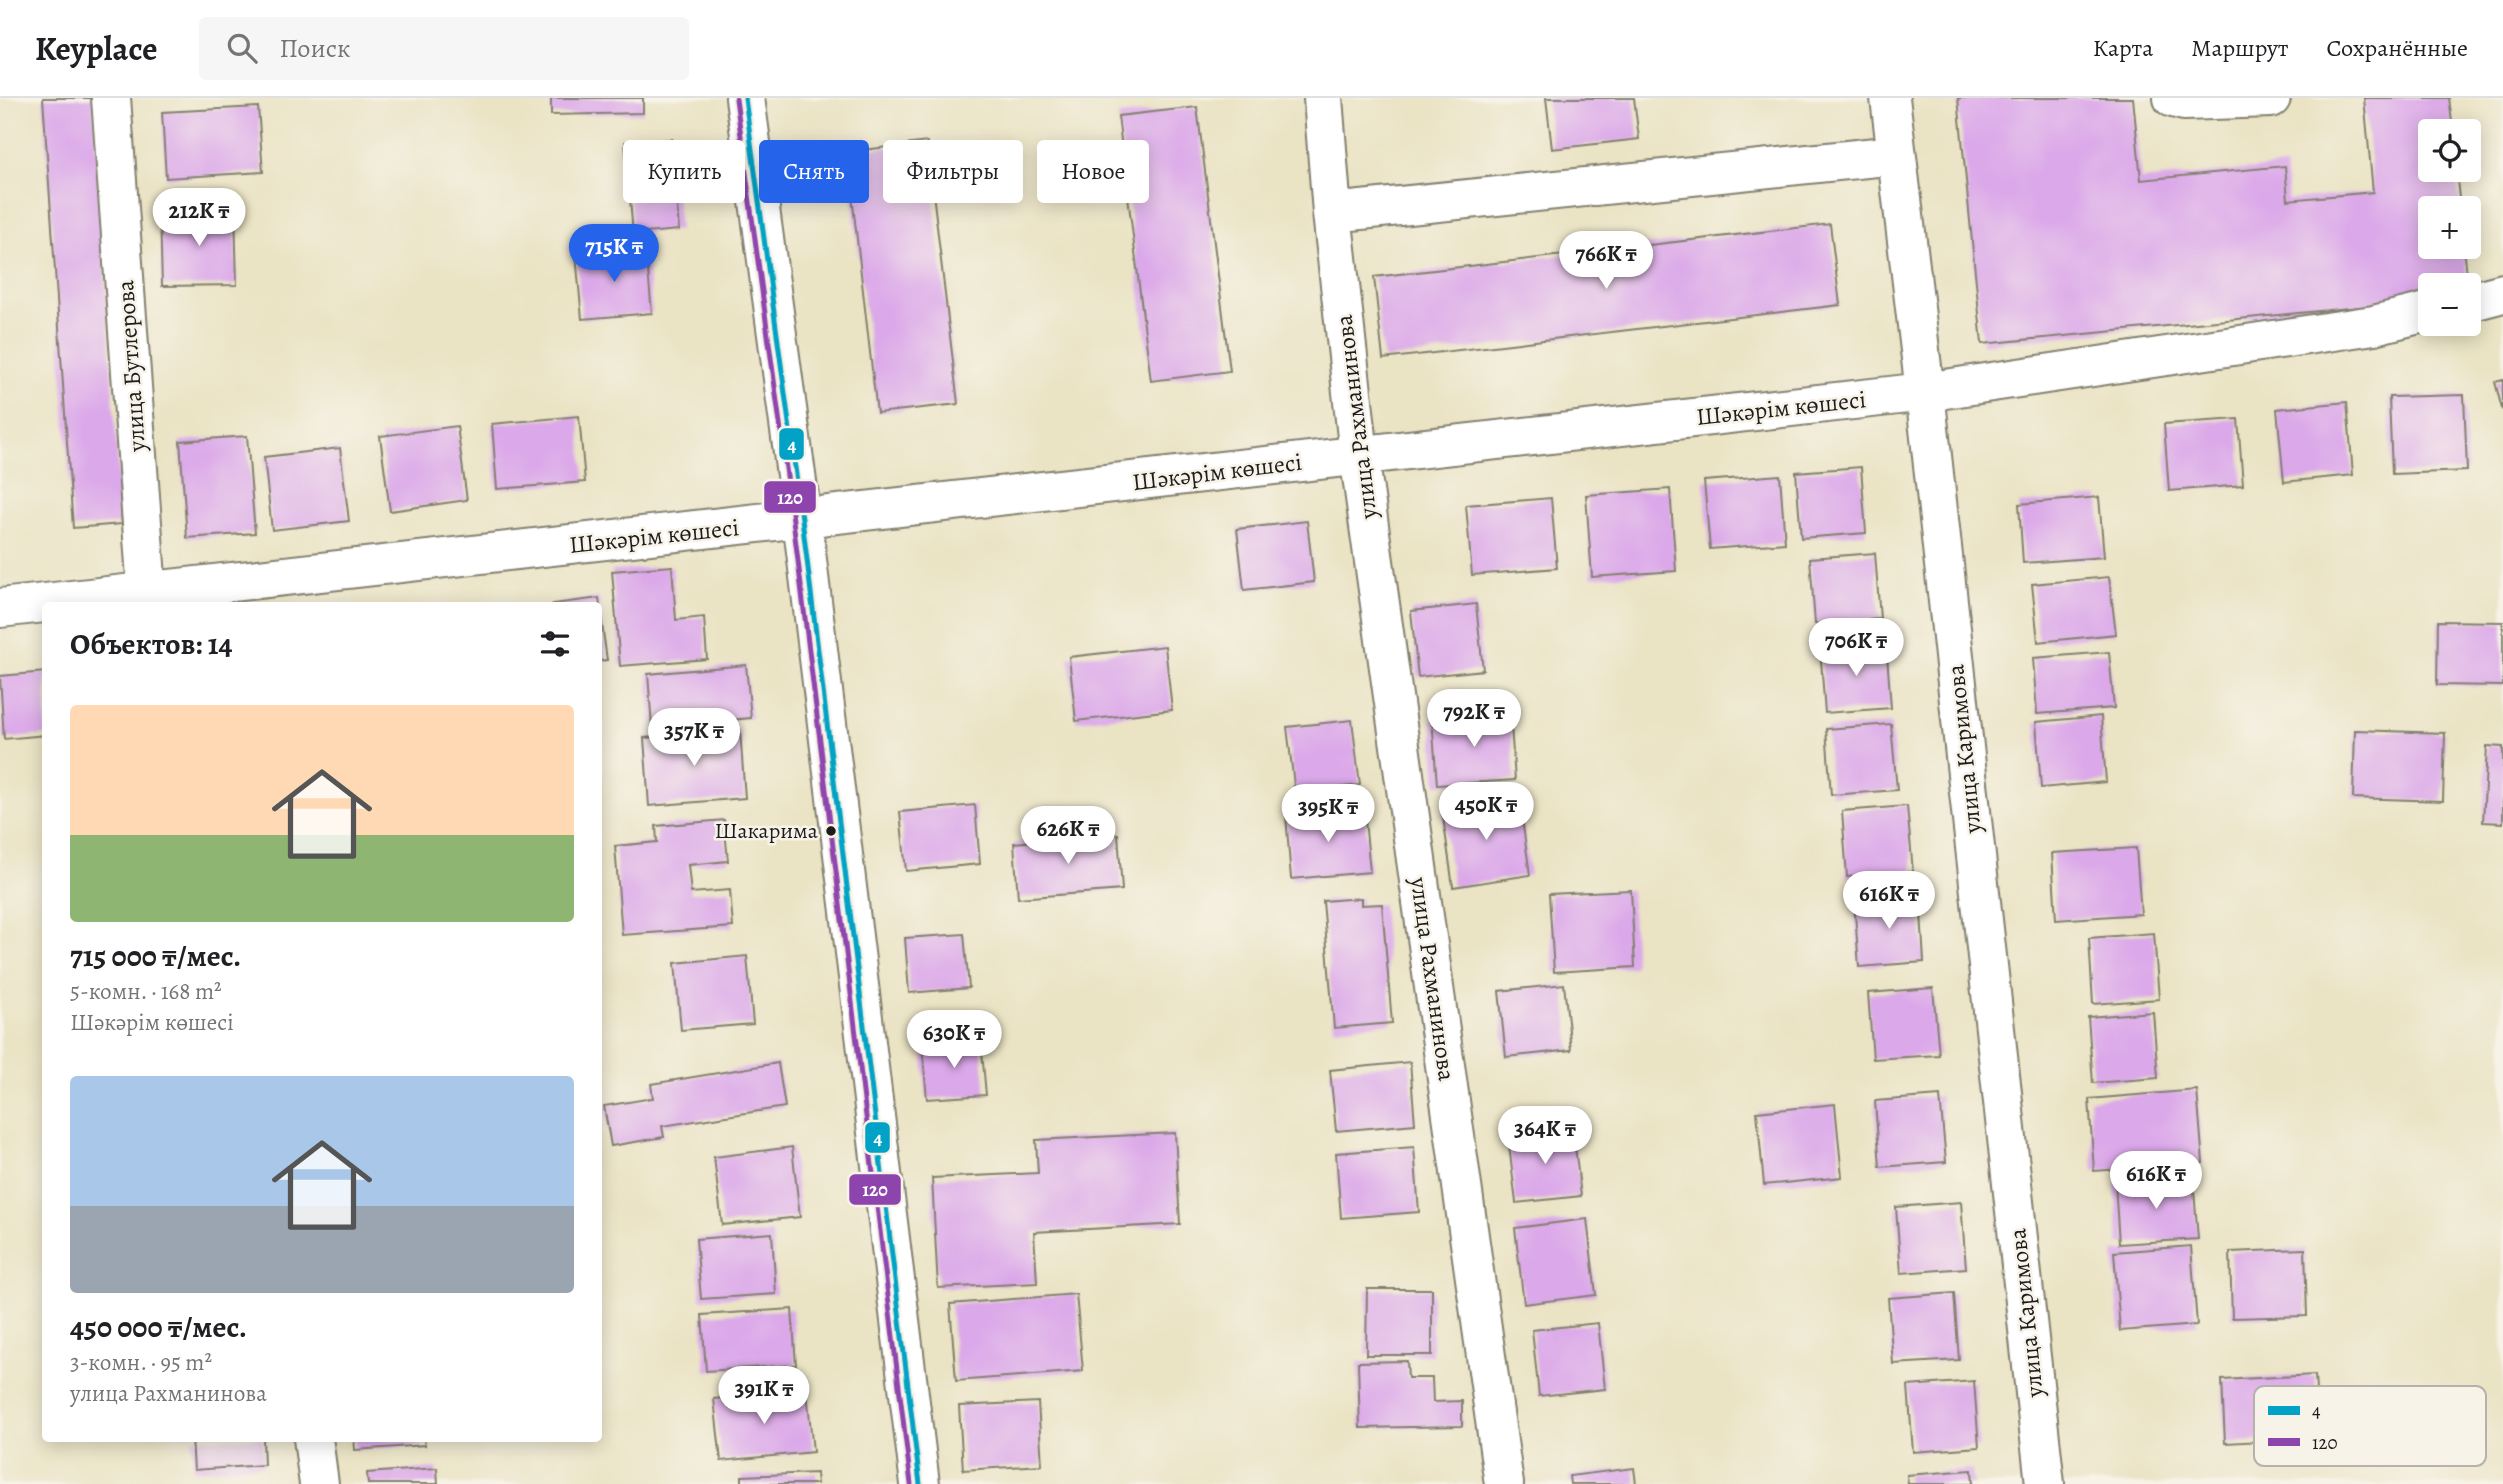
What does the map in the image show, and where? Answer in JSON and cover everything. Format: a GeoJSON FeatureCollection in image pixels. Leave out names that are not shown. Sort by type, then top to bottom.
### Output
{"type":"FeatureCollection","features":[{"type":"Feature","properties":{"kind":"street","name":"улица Бутлерова"},"geometry":{"type":"LineString","coordinates":[[111,98],[148,592]]}},
{"type":"Feature","properties":{"kind":"street"},"geometry":{"type":"LineString","coordinates":[[745,98],[802,519],[920,1484]]}},
{"type":"Feature","properties":{"kind":"street","name":"улица Рахманинова"},"geometry":{"type":"LineString","coordinates":[[1323,98],[1332,212],[1359,455],[1504,1484]]}},
{"type":"Feature","properties":{"kind":"street","name":"улица Каримова"},"geometry":{"type":"LineString","coordinates":[[1889,98],[1925,392],[2045,1484]]}},
{"type":"Feature","properties":{"kind":"street"},"geometry":{"type":"LineString","coordinates":[[2173,98],[2183,101],[2271,98]]}},
{"type":"Feature","properties":{"kind":"street"},"geometry":{"type":"LineString","coordinates":[[1332,212],[1896,155]]}},
{"type":"Feature","properties":{"kind":"street"},"geometry":{"type":"LineString","coordinates":[[2481,299],[2503,293]]}},
{"type":"Feature","properties":{"kind":"street","name":"Шәкәрім көшесі"},"geometry":{"type":"LineString","coordinates":[[56,602],[148,592],[208,596],[802,519],[1925,392],[2374,325],[2418,314]]}},
{"type":"Feature","properties":{"kind":"street","name":"Шәкәрім көшесі"},"geometry":{"type":"LineString","coordinates":[[0,608],[42,603]]}},
{"type":"Feature","properties":{"kind":"street"},"geometry":{"type":"LineString","coordinates":[[314,1442],[319,1484]]}},
{"type":"Feature","properties":{"kind":"building"},"geometry":{"type":"Polygon","coordinates":[[[43,98],[93,98],[122,524],[73,528],[43,98]]]}},
{"type":"Feature","properties":{"kind":"building"},"geometry":{"type":"Polygon","coordinates":[[[551,98],[643,98],[643,113],[551,115],[551,98]]]}},
{"type":"Feature","properties":{"kind":"building"},"geometry":{"type":"Polygon","coordinates":[[[1546,98],[1634,98],[1639,139],[1552,149],[1546,98]]]}},
{"type":"Feature","properties":{"kind":"building"},"geometry":{"type":"Polygon","coordinates":[[[1958,98],[2133,98],[2141,180],[2285,166],[2288,200],[2373,192],[2364,98],[2449,98],[2452,119],[2418,119],[2418,182],[2457,182],[2459,196],[2418,196],[2418,259],[2465,259],[2467,273],[2418,273],[2418,301],[1982,344],[1958,98]]]}},
{"type":"Feature","properties":{"kind":"building"},"geometry":{"type":"Polygon","coordinates":[[[258,107],[263,172],[166,178],[162,112],[258,107]]]}},
{"type":"Feature","properties":{"kind":"building"},"geometry":{"type":"Polygon","coordinates":[[[1197,107],[1230,371],[1151,381],[1129,203],[1149,203],[1149,140],[1121,140],[1118,116],[1197,107]]]}},
{"type":"Feature","properties":{"kind":"building"},"geometry":{"type":"Polygon","coordinates":[[[883,148],[883,203],[934,203],[958,404],[877,413],[853,203],[869,203],[869,149],[883,148]]]}},
{"type":"Feature","properties":{"kind":"building"},"geometry":{"type":"Polygon","coordinates":[[[630,203],[677,203],[679,230],[633,234],[630,203]]]}},
{"type":"Feature","properties":{"kind":"building"},"geometry":{"type":"Polygon","coordinates":[[[235,210],[237,285],[162,286],[160,213],[235,210]]]}},
{"type":"Feature","properties":{"kind":"building"},"geometry":{"type":"Polygon","coordinates":[[[1830,224],[1840,305],[1383,359],[1374,277],[1830,224]]]}},
{"type":"Feature","properties":{"kind":"building"},"geometry":{"type":"Polygon","coordinates":[[[646,249],[652,313],[582,319],[576,255],[646,249]]]}},
{"type":"Feature","properties":{"kind":"building"},"geometry":{"type":"Polygon","coordinates":[[[2503,380],[2503,408],[2502,409],[2495,382],[2503,380]]]}},
{"type":"Feature","properties":{"kind":"building"},"geometry":{"type":"Polygon","coordinates":[[[2464,395],[2467,471],[2392,474],[2389,397],[2464,395]]]}},
{"type":"Feature","properties":{"kind":"building"},"geometry":{"type":"Polygon","coordinates":[[[2347,402],[2353,475],[2284,482],[2277,409],[2347,402]]]}},
{"type":"Feature","properties":{"kind":"building"},"geometry":{"type":"Polygon","coordinates":[[[579,416],[585,482],[497,489],[492,424],[579,416]]]}},
{"type":"Feature","properties":{"kind":"building"},"geometry":{"type":"Polygon","coordinates":[[[2238,419],[2243,485],[2169,491],[2164,424],[2238,419]]]}},
{"type":"Feature","properties":{"kind":"building"},"geometry":{"type":"Polygon","coordinates":[[[457,426],[467,500],[390,511],[380,436],[457,426]]]}},
{"type":"Feature","properties":{"kind":"building"},"geometry":{"type":"Polygon","coordinates":[[[247,436],[255,533],[187,538],[180,441],[247,436]]]}},
{"type":"Feature","properties":{"kind":"building"},"geometry":{"type":"Polygon","coordinates":[[[340,448],[349,521],[272,530],[264,457],[340,448]]]}},
{"type":"Feature","properties":{"kind":"building"},"geometry":{"type":"Polygon","coordinates":[[[1861,467],[1866,533],[1801,538],[1796,472],[1861,467]]]}},
{"type":"Feature","properties":{"kind":"building"},"geometry":{"type":"Polygon","coordinates":[[[1780,475],[1785,543],[1710,549],[1704,481],[1780,475]]]}},
{"type":"Feature","properties":{"kind":"building"},"geometry":{"type":"Polygon","coordinates":[[[1670,489],[1676,571],[1592,577],[1586,495],[1670,489]]]}},
{"type":"Feature","properties":{"kind":"building"},"geometry":{"type":"Polygon","coordinates":[[[2099,497],[2104,557],[2023,563],[2019,504],[2099,497]]]}},
{"type":"Feature","properties":{"kind":"building"},"geometry":{"type":"Polygon","coordinates":[[[1551,498],[1557,568],[1472,575],[1466,505],[1551,498]]]}},
{"type":"Feature","properties":{"kind":"building"},"geometry":{"type":"Polygon","coordinates":[[[1307,521],[1314,582],[1244,590],[1237,529],[1307,521]]]}},
{"type":"Feature","properties":{"kind":"building"},"geometry":{"type":"Polygon","coordinates":[[[1875,553],[1880,619],[1815,624],[1810,558],[1875,553]]]}},
{"type":"Feature","properties":{"kind":"building"},"geometry":{"type":"Polygon","coordinates":[[[672,566],[676,620],[704,617],[707,659],[620,666],[612,571],[672,566]]]}},
{"type":"Feature","properties":{"kind":"building"},"geometry":{"type":"Polygon","coordinates":[[[2109,577],[2116,634],[2038,642],[2032,584],[2109,577]]]}},
{"type":"Feature","properties":{"kind":"building"},"geometry":{"type":"Polygon","coordinates":[[[599,598],[600,602],[568,602],[599,598]]]}},
{"type":"Feature","properties":{"kind":"building"},"geometry":{"type":"Polygon","coordinates":[[[1476,604],[1483,670],[1418,677],[1411,611],[1476,604]]]}},
{"type":"Feature","properties":{"kind":"building"},"geometry":{"type":"Polygon","coordinates":[[[2438,621],[2503,622],[2503,686],[2437,685],[2438,621]]]}},
{"type":"Feature","properties":{"kind":"building"},"geometry":{"type":"Polygon","coordinates":[[[602,624],[607,660],[602,661],[602,624]]]}},
{"type":"Feature","properties":{"kind":"building"},"geometry":{"type":"Polygon","coordinates":[[[1886,642],[1891,708],[1825,713],[1820,647],[1886,642]]]}},
{"type":"Feature","properties":{"kind":"building"},"geometry":{"type":"Polygon","coordinates":[[[1165,646],[1172,710],[1076,721],[1069,657],[1165,646]]]}},
{"type":"Feature","properties":{"kind":"building"},"geometry":{"type":"Polygon","coordinates":[[[2109,652],[2114,708],[2037,714],[2033,658],[2109,652]]]}},
{"type":"Feature","properties":{"kind":"building"},"geometry":{"type":"Polygon","coordinates":[[[746,665],[751,718],[652,727],[648,674],[746,665]]]}},
{"type":"Feature","properties":{"kind":"building"},"geometry":{"type":"Polygon","coordinates":[[[42,672],[42,735],[4,739],[0,676],[42,672]]]}},
{"type":"Feature","properties":{"kind":"building"},"geometry":{"type":"Polygon","coordinates":[[[1510,712],[1515,780],[1437,785],[1432,718],[1510,712]]]}},
{"type":"Feature","properties":{"kind":"building"},"geometry":{"type":"Polygon","coordinates":[[[2101,716],[2106,782],[2041,788],[2036,722],[2101,716]]]}},
{"type":"Feature","properties":{"kind":"building"},"geometry":{"type":"Polygon","coordinates":[[[1352,720],[1360,785],[1295,793],[1287,727],[1352,720]]]}},
{"type":"Feature","properties":{"kind":"building"},"geometry":{"type":"Polygon","coordinates":[[[1891,724],[1897,790],[1831,795],[1826,729],[1891,724]]]}},
{"type":"Feature","properties":{"kind":"building"},"geometry":{"type":"Polygon","coordinates":[[[740,730],[745,798],[649,806],[644,738],[740,730]]]}},
{"type":"Feature","properties":{"kind":"building"},"geometry":{"type":"Polygon","coordinates":[[[2355,730],[2445,733],[2443,801],[2353,798],[2355,730]]]}},
{"type":"Feature","properties":{"kind":"building"},"geometry":{"type":"Polygon","coordinates":[[[2487,746],[2503,747],[2503,823],[2483,822],[2487,746]]]}},
{"type":"Feature","properties":{"kind":"building"},"geometry":{"type":"Polygon","coordinates":[[[1519,798],[1530,875],[1453,887],[1442,810],[1519,798]]]}},
{"type":"Feature","properties":{"kind":"building"},"geometry":{"type":"Polygon","coordinates":[[[975,805],[980,864],[906,871],[900,812],[975,805]]]}},
{"type":"Feature","properties":{"kind":"building"},"geometry":{"type":"Polygon","coordinates":[[[1907,806],[1913,872],[1847,877],[1842,811],[1907,806]]]}},
{"type":"Feature","properties":{"kind":"building"},"geometry":{"type":"Polygon","coordinates":[[[1364,809],[1370,872],[1291,879],[1286,815],[1364,809]]]}},
{"type":"Feature","properties":{"kind":"building"},"geometry":{"type":"Polygon","coordinates":[[[724,820],[728,861],[688,865],[691,893],[730,890],[733,927],[622,935],[615,846],[657,842],[656,826],[724,820]]]}},
{"type":"Feature","properties":{"kind":"building"},"geometry":{"type":"Polygon","coordinates":[[[1118,834],[1122,890],[1018,898],[1014,843],[1118,834]]]}},
{"type":"Feature","properties":{"kind":"building"},"geometry":{"type":"Polygon","coordinates":[[[2136,848],[2141,914],[2056,920],[2052,853],[2136,848]]]}},
{"type":"Feature","properties":{"kind":"building"},"geometry":{"type":"Polygon","coordinates":[[[1631,890],[1635,967],[1554,972],[1549,894],[1631,890]]]}},
{"type":"Feature","properties":{"kind":"building"},"geometry":{"type":"Polygon","coordinates":[[[1920,896],[1924,962],[1859,967],[1854,900],[1920,896]]]}},
{"type":"Feature","properties":{"kind":"building"},"geometry":{"type":"Polygon","coordinates":[[[1361,898],[1361,905],[1382,904],[1392,1023],[1334,1028],[1323,901],[1361,898]]]}},
{"type":"Feature","properties":{"kind":"building"},"geometry":{"type":"Polygon","coordinates":[[[2154,933],[2159,999],[2093,1004],[2089,938],[2154,933]]]}},
{"type":"Feature","properties":{"kind":"building"},"geometry":{"type":"Polygon","coordinates":[[[964,934],[969,988],[909,993],[905,938],[964,934]]]}},
{"type":"Feature","properties":{"kind":"building"},"geometry":{"type":"Polygon","coordinates":[[[747,956],[753,1024],[681,1030],[675,963],[747,956]]]}},
{"type":"Feature","properties":{"kind":"building"},"geometry":{"type":"Polygon","coordinates":[[[1564,984],[1571,1050],[1506,1057],[1499,991],[1564,984]]]}},
{"type":"Feature","properties":{"kind":"building"},"geometry":{"type":"Polygon","coordinates":[[[1933,988],[1939,1055],[1873,1059],[1868,993],[1933,988]]]}},
{"type":"Feature","properties":{"kind":"building"},"geometry":{"type":"Polygon","coordinates":[[[2153,1012],[2158,1078],[2093,1083],[2088,1017],[2153,1012]]]}},
{"type":"Feature","properties":{"kind":"building"},"geometry":{"type":"Polygon","coordinates":[[[981,1041],[986,1095],[927,1099],[922,1045],[981,1041]]]}},
{"type":"Feature","properties":{"kind":"building"},"geometry":{"type":"Polygon","coordinates":[[[1410,1062],[1415,1124],[1336,1131],[1330,1070],[1410,1062]]]}},
{"type":"Feature","properties":{"kind":"building"},"geometry":{"type":"Polygon","coordinates":[[[778,1063],[785,1107],[662,1126],[664,1137],[611,1146],[604,1106],[653,1098],[651,1084],[778,1063]]]}},
{"type":"Feature","properties":{"kind":"building"},"geometry":{"type":"Polygon","coordinates":[[[2197,1090],[2203,1163],[2094,1171],[2089,1099],[2197,1090]]]}},
{"type":"Feature","properties":{"kind":"building"},"geometry":{"type":"Polygon","coordinates":[[[1940,1096],[1946,1162],[1880,1167],[1875,1101],[1940,1096]]]}},
{"type":"Feature","properties":{"kind":"building"},"geometry":{"type":"Polygon","coordinates":[[[1835,1104],[1842,1177],[1764,1185],[1757,1112],[1835,1104]]]}},
{"type":"Feature","properties":{"kind":"building"},"geometry":{"type":"Polygon","coordinates":[[[1573,1130],[1581,1196],[1516,1203],[1508,1137],[1573,1130]]]}},
{"type":"Feature","properties":{"kind":"building"},"geometry":{"type":"Polygon","coordinates":[[[1175,1133],[1180,1224],[1034,1232],[1037,1283],[938,1288],[932,1178],[1038,1173],[1036,1140],[1175,1133]]]}},
{"type":"Feature","properties":{"kind":"building"},"geometry":{"type":"Polygon","coordinates":[[[792,1147],[800,1217],[722,1225],[714,1157],[792,1147]]]}},
{"type":"Feature","properties":{"kind":"building"},"geometry":{"type":"Polygon","coordinates":[[[1414,1147],[1419,1212],[1341,1218],[1336,1153],[1414,1147]]]}},
{"type":"Feature","properties":{"kind":"building"},"geometry":{"type":"Polygon","coordinates":[[[2193,1177],[2198,1239],[2119,1244],[2115,1183],[2193,1177]]]}},
{"type":"Feature","properties":{"kind":"building"},"geometry":{"type":"Polygon","coordinates":[[[1961,1202],[1966,1268],[1901,1273],[1896,1207],[1961,1202]]]}},
{"type":"Feature","properties":{"kind":"building"},"geometry":{"type":"Polygon","coordinates":[[[1587,1219],[1596,1295],[1524,1304],[1515,1228],[1587,1219]]]}},
{"type":"Feature","properties":{"kind":"building"},"geometry":{"type":"Polygon","coordinates":[[[772,1233],[776,1294],[701,1299],[696,1239],[772,1233]]]}},
{"type":"Feature","properties":{"kind":"building"},"geometry":{"type":"Polygon","coordinates":[[[2191,1246],[2197,1325],[2120,1331],[2114,1252],[2191,1246]]]}},
{"type":"Feature","properties":{"kind":"building"},"geometry":{"type":"Polygon","coordinates":[[[2305,1249],[2307,1316],[2232,1318],[2230,1252],[2305,1249]]]}},
{"type":"Feature","properties":{"kind":"building"},"geometry":{"type":"Polygon","coordinates":[[[1367,1289],[1432,1289],[1432,1355],[1366,1355],[1367,1289]]]}},
{"type":"Feature","properties":{"kind":"building"},"geometry":{"type":"Polygon","coordinates":[[[1954,1293],[1959,1360],[1893,1364],[1888,1298],[1954,1293]]]}},
{"type":"Feature","properties":{"kind":"building"},"geometry":{"type":"Polygon","coordinates":[[[1076,1294],[1083,1371],[956,1381],[950,1304],[1076,1294]]]}},
{"type":"Feature","properties":{"kind":"building"},"geometry":{"type":"Polygon","coordinates":[[[792,1309],[796,1365],[706,1371],[702,1315],[792,1309]]]}},
{"type":"Feature","properties":{"kind":"building"},"geometry":{"type":"Polygon","coordinates":[[[1598,1323],[1605,1389],[1539,1396],[1532,1330],[1598,1323]]]}},
{"type":"Feature","properties":{"kind":"building"},"geometry":{"type":"Polygon","coordinates":[[[1407,1361],[1408,1378],[1432,1378],[1433,1402],[1462,1401],[1462,1426],[1360,1428],[1358,1362],[1407,1361]]]}},
{"type":"Feature","properties":{"kind":"building"},"geometry":{"type":"Polygon","coordinates":[[[2315,1375],[2316,1386],[2254,1386],[2254,1441],[2225,1443],[2222,1380],[2315,1375]]]}},
{"type":"Feature","properties":{"kind":"building"},"geometry":{"type":"Polygon","coordinates":[[[1974,1381],[1979,1447],[1913,1452],[1908,1386],[1974,1381]]]}},
{"type":"Feature","properties":{"kind":"building"},"geometry":{"type":"Polygon","coordinates":[[[807,1391],[813,1452],[721,1461],[714,1399],[807,1391]]]}},
{"type":"Feature","properties":{"kind":"building"},"geometry":{"type":"Polygon","coordinates":[[[1038,1402],[1042,1465],[963,1470],[959,1406],[1038,1402]]]}},
{"type":"Feature","properties":{"kind":"building"},"geometry":{"type":"Polygon","coordinates":[[[192,1442],[263,1442],[264,1465],[194,1470],[192,1442]]]}},
{"type":"Feature","properties":{"kind":"building"},"geometry":{"type":"Polygon","coordinates":[[[354,1442],[425,1442],[425,1445],[355,1450],[354,1442]]]}},
{"type":"Feature","properties":{"kind":"building"},"geometry":{"type":"Polygon","coordinates":[[[437,1468],[438,1484],[368,1484],[367,1473],[437,1468]]]}},
{"type":"Feature","properties":{"kind":"building"},"geometry":{"type":"Polygon","coordinates":[[[1634,1468],[1636,1484],[1570,1484],[1569,1476],[1634,1468]]]}},
{"type":"Feature","properties":{"kind":"building"},"geometry":{"type":"Polygon","coordinates":[[[1972,1470],[1973,1484],[1908,1484],[1907,1475],[1972,1470]]]}},
{"type":"Feature","properties":{"kind":"building"},"geometry":{"type":"Polygon","coordinates":[[[816,1473],[817,1484],[742,1484],[742,1476],[816,1473]]]}},
{"type":"Feature","properties":{"kind":"transit line","name":"4"},"geometry":{"type":"LineString","coordinates":[[745,98],[802,519],[920,1484]]}},
{"type":"Feature","properties":{"kind":"transit line","name":"120"},"geometry":{"type":"LineString","coordinates":[[736,99],[793,520],[911,1484]]}},
{"type":"Feature","properties":{"kind":"place","name":"Шакарима"},"geometry":{"type":"Point","coordinates":[831,831]}}]}
